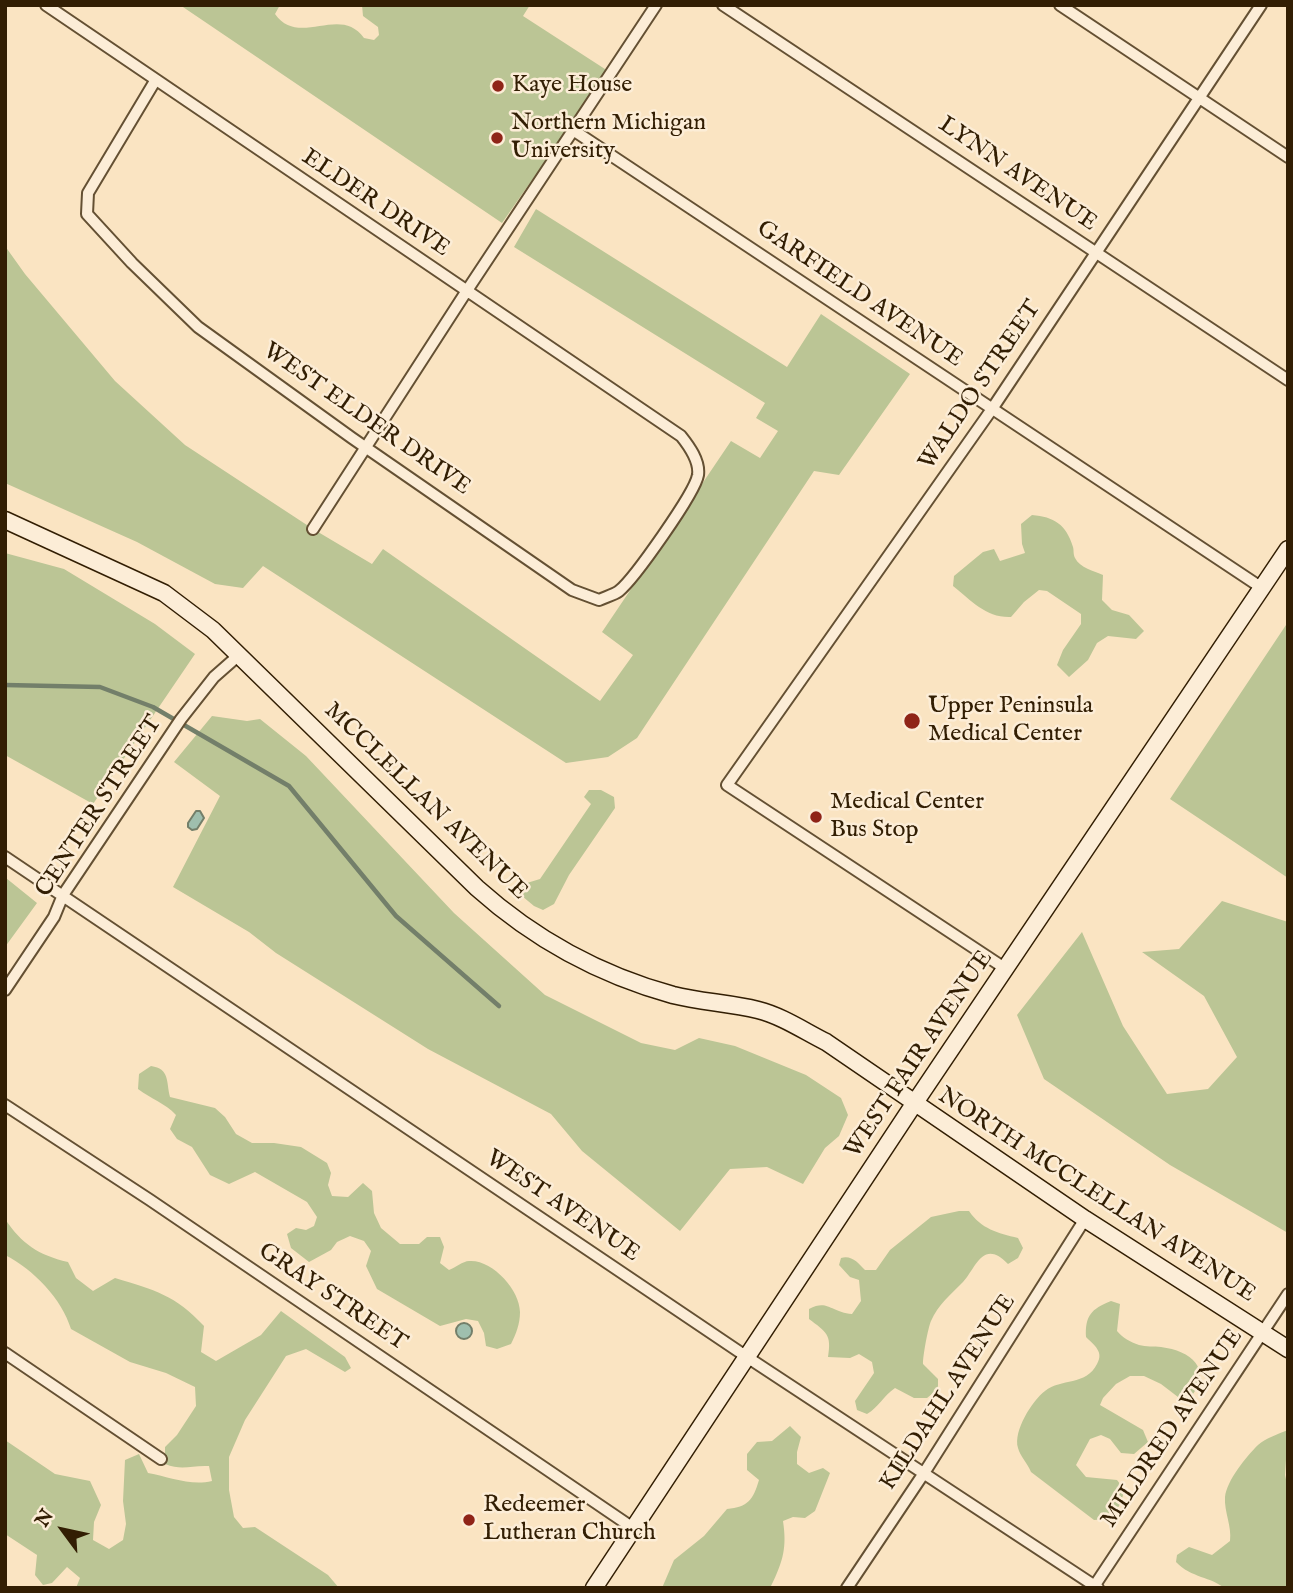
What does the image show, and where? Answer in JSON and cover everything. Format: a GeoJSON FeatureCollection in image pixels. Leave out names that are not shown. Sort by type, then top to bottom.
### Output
{"type":"FeatureCollection","features":[{"type":"Feature","properties":{"kind":"main road","name":"MCCLELLAN AVENUE"},"geometry":{"type":"LineString","coordinates":[[5,520],[164,593],[213,630],[448,860],[518,922],[597,969],[629,981],[675,995],[760,1010],[792,1024],[826,1042],[914,1104]]}},
{"type":"Feature","properties":{"kind":"main road","name":"WEST FAIR AVENUE"},"geometry":{"type":"LineString","coordinates":[[594,1588],[914,1104],[1288,549]]}},
{"type":"Feature","properties":{"kind":"main road","name":"NORTH MCCLELLAN AVENUE"},"geometry":{"type":"LineString","coordinates":[[914,1104],[1085,1219],[1288,1349]]}},
{"type":"Feature","properties":{"kind":"street","name":"ELDER DRIVE"},"geometry":{"type":"LineString","coordinates":[[46,5],[681,436]]}},
{"type":"Feature","properties":{"kind":"street"},"geometry":{"type":"LineString","coordinates":[[313,530],[656,5]]}},
{"type":"Feature","properties":{"kind":"street","name":"LYNN AVENUE"},"geometry":{"type":"LineString","coordinates":[[723,5],[1288,380]]}},
{"type":"Feature","properties":{"kind":"street"},"geometry":{"type":"LineString","coordinates":[[1059,5],[1288,157]]}},
{"type":"Feature","properties":{"kind":"street","name":"WALDO STREET"},"geometry":{"type":"LineString","coordinates":[[1006,969],[727,785],[992,409],[1261,5]]}},
{"type":"Feature","properties":{"kind":"street","name":"WEST ELDER DRIVE"},"geometry":{"type":"LineString","coordinates":[[155,81],[88,192],[87,214],[198,327],[572,590],[599,600],[618,592],[647,557],[688,496],[698,475],[692,451],[681,436]]}},
{"type":"Feature","properties":{"kind":"street","name":"GARFIELD AVENUE"},"geometry":{"type":"LineString","coordinates":[[573,130],[1262,588]]}},
{"type":"Feature","properties":{"kind":"street","name":"CENTER STREET"},"geometry":{"type":"LineString","coordinates":[[5,990],[54,917],[63,895],[181,719],[214,677],[239,655]]}},
{"type":"Feature","properties":{"kind":"street","name":"WEST AVENUE"},"geometry":{"type":"LineString","coordinates":[[5,858],[747,1357],[1095,1587]]}},
{"type":"Feature","properties":{"kind":"street","name":"GRAY STREET"},"geometry":{"type":"LineString","coordinates":[[5,1105],[150,1200],[633,1528]]}},
{"type":"Feature","properties":{"kind":"street","name":"KILDAHL AVENUE"},"geometry":{"type":"LineString","coordinates":[[847,1588],[924,1473],[1085,1219]]}},
{"type":"Feature","properties":{"kind":"street","name":"MILDRED AVENUE"},"geometry":{"type":"LineString","coordinates":[[1095,1587],[1288,1294]]}},
{"type":"Feature","properties":{"kind":"street"},"geometry":{"type":"LineString","coordinates":[[5,1353],[161,1459]]}},
{"type":"Feature","properties":{"kind":"green space","name":"Northern Michigan University"},"geometry":{"type":"Polygon","coordinates":[[[180,5],[280,5],[275,14],[285,23],[307,28],[343,25],[354,29],[364,38],[374,40],[379,35],[378,27],[363,16],[362,5],[530,5],[523,16],[608,71],[502,223],[180,5]]]}},
{"type":"Feature","properties":{"kind":"green space"},"geometry":{"type":"Polygon","coordinates":[[[536,209],[787,367],[821,314],[910,374],[839,475],[814,471],[637,738],[608,757],[566,763],[263,566],[243,588],[215,584],[137,542],[5,483],[5,246],[25,274],[115,381],[185,445],[313,529],[372,564],[383,549],[600,701],[633,655],[602,632],[731,441],[760,458],[778,431],[756,418],[765,403],[514,247],[536,209]]]}},
{"type":"Feature","properties":{"kind":"green space"},"geometry":{"type":"Polygon","coordinates":[[[1032,515],[1053,520],[1063,527],[1077,561],[1103,575],[1102,600],[1112,610],[1129,615],[1144,631],[1136,639],[1108,636],[1097,643],[1088,660],[1069,677],[1057,665],[1063,650],[1081,624],[1081,614],[1047,591],[1039,590],[1011,617],[1002,617],[980,608],[953,586],[954,576],[983,552],[994,549],[1000,561],[1025,553],[1021,524],[1032,515]]]}},
{"type":"Feature","properties":{"kind":"green space"},"geometry":{"type":"Polygon","coordinates":[[[5,553],[64,569],[155,624],[195,654],[93,804],[5,755],[5,553]]]}},
{"type":"Feature","properties":{"kind":"green space"},"geometry":{"type":"Polygon","coordinates":[[[1288,622],[1288,878],[1170,799],[1288,622]]]}},
{"type":"Feature","properties":{"kind":"green space"},"geometry":{"type":"Polygon","coordinates":[[[212,716],[247,721],[260,719],[306,756],[454,913],[545,995],[641,1043],[675,1050],[699,1038],[735,1046],[806,1075],[841,1098],[848,1115],[839,1136],[825,1148],[803,1184],[767,1167],[730,1169],[680,1231],[582,1151],[551,1114],[428,1049],[276,953],[249,932],[173,887],[220,796],[174,762],[212,716]]]}},
{"type":"Feature","properties":{"kind":"green space"},"geometry":{"type":"Polygon","coordinates":[[[589,790],[601,790],[614,797],[615,808],[569,875],[554,904],[543,910],[516,891],[517,886],[540,879],[591,804],[584,797],[589,790]]]}},
{"type":"Feature","properties":{"kind":"green space"},"geometry":{"type":"Polygon","coordinates":[[[5,879],[37,903],[5,947],[5,879]]]}},
{"type":"Feature","properties":{"kind":"green space"},"geometry":{"type":"Polygon","coordinates":[[[1222,901],[1288,922],[1288,1233],[1170,1165],[1044,1079],[1017,1015],[1082,932],[1123,1026],[1167,1094],[1208,1089],[1237,1057],[1204,996],[1142,952],[1179,949],[1222,901]]]}},
{"type":"Feature","properties":{"kind":"green space"},"geometry":{"type":"Polygon","coordinates":[[[151,1066],[164,1073],[170,1097],[215,1108],[225,1117],[236,1134],[252,1143],[301,1147],[327,1163],[331,1173],[328,1185],[332,1196],[348,1197],[363,1183],[372,1191],[374,1213],[381,1228],[400,1244],[419,1244],[427,1237],[440,1237],[444,1247],[440,1263],[449,1270],[469,1261],[487,1265],[495,1270],[510,1286],[519,1303],[519,1321],[511,1344],[497,1349],[486,1346],[478,1321],[466,1319],[440,1326],[377,1289],[366,1266],[371,1251],[364,1241],[350,1236],[309,1262],[291,1248],[287,1234],[296,1228],[306,1230],[314,1226],[317,1217],[307,1202],[255,1172],[229,1184],[210,1175],[192,1147],[177,1139],[170,1129],[176,1115],[138,1089],[139,1074],[151,1066]]]}},
{"type":"Feature","properties":{"kind":"green space"},"geometry":{"type":"Polygon","coordinates":[[[969,1211],[985,1226],[1018,1238],[1023,1248],[1018,1258],[1008,1264],[992,1254],[981,1258],[934,1315],[927,1335],[923,1364],[938,1379],[938,1389],[927,1398],[914,1398],[895,1388],[867,1414],[857,1410],[855,1401],[874,1373],[872,1362],[859,1354],[850,1358],[828,1357],[828,1338],[824,1331],[809,1319],[809,1309],[821,1305],[852,1314],[861,1301],[859,1280],[850,1277],[839,1265],[841,1258],[852,1259],[865,1270],[876,1270],[890,1250],[931,1217],[969,1211]]]}},
{"type":"Feature","properties":{"kind":"green space"},"geometry":{"type":"Polygon","coordinates":[[[5,1219],[32,1247],[48,1256],[68,1262],[76,1278],[93,1291],[115,1278],[174,1300],[204,1326],[201,1352],[216,1361],[261,1335],[281,1311],[345,1357],[351,1368],[345,1372],[306,1349],[286,1356],[245,1420],[229,1457],[229,1490],[234,1517],[243,1528],[255,1527],[328,1575],[339,1588],[76,1588],[80,1578],[67,1567],[52,1583],[43,1585],[35,1575],[37,1555],[5,1534],[5,1440],[55,1474],[90,1481],[101,1505],[94,1522],[93,1540],[109,1549],[123,1540],[126,1524],[123,1501],[125,1460],[139,1454],[148,1473],[188,1482],[212,1481],[209,1466],[182,1467],[165,1464],[165,1447],[177,1435],[196,1406],[195,1387],[166,1373],[130,1362],[71,1329],[54,1296],[26,1268],[5,1255],[5,1219]]]}},
{"type":"Feature","properties":{"kind":"green space"},"geometry":{"type":"Polygon","coordinates":[[[1111,1301],[1120,1304],[1117,1331],[1122,1336],[1139,1345],[1181,1352],[1196,1363],[1200,1378],[1191,1397],[1178,1397],[1161,1384],[1144,1376],[1130,1376],[1116,1384],[1103,1398],[1100,1405],[1143,1430],[1148,1442],[1134,1454],[1121,1453],[1110,1439],[1101,1435],[1090,1439],[1076,1465],[1086,1477],[1117,1480],[1124,1489],[1115,1511],[1106,1518],[1094,1520],[1031,1472],[1019,1451],[1017,1441],[1029,1409],[1045,1391],[1058,1384],[1086,1376],[1097,1364],[1099,1353],[1086,1337],[1088,1318],[1094,1310],[1111,1301]]]}},
{"type":"Feature","properties":{"kind":"green space"},"geometry":{"type":"Polygon","coordinates":[[[790,1426],[801,1437],[797,1464],[809,1473],[823,1468],[830,1473],[815,1511],[805,1518],[793,1517],[783,1521],[783,1554],[772,1588],[662,1588],[674,1560],[704,1536],[727,1509],[745,1504],[752,1497],[759,1480],[747,1470],[747,1454],[757,1442],[772,1441],[790,1426]]]}},
{"type":"Feature","properties":{"kind":"green space"},"geometry":{"type":"Polygon","coordinates":[[[1288,1430],[1285,1475],[1288,1488],[1288,1588],[1224,1588],[1182,1567],[1176,1562],[1177,1555],[1189,1547],[1212,1555],[1230,1541],[1225,1503],[1229,1483],[1258,1445],[1288,1430]]]}},
{"type":"Feature","properties":{"kind":"shaded area"},"geometry":{"type":"Polygon","coordinates":[[[196,811],[200,811],[204,818],[197,829],[192,830],[188,823],[196,811]]]}},
{"type":"Feature","properties":{"kind":"shaded area"},"geometry":{"type":"Polygon","coordinates":[[[464,1323],[470,1325],[470,1337],[464,1339],[458,1337],[456,1331],[458,1325],[464,1323]]]}},
{"type":"Feature","properties":{"kind":"waterway"},"geometry":{"type":"LineString","coordinates":[[5,685],[100,687],[153,707],[289,786],[396,916],[499,1006]]}},
{"type":"Feature","properties":{"kind":"place","name":"Kaye House"},"geometry":{"type":"Point","coordinates":[498,86]}},
{"type":"Feature","properties":{"kind":"place","name":"Northern Michigan University"},"geometry":{"type":"Point","coordinates":[497,138]}},
{"type":"Feature","properties":{"kind":"place","name":"Upper Peninsula Medical Center"},"geometry":{"type":"Point","coordinates":[912,721]}},
{"type":"Feature","properties":{"kind":"place","name":"Medical Center Bus Stop"},"geometry":{"type":"Point","coordinates":[816,817]}},
{"type":"Feature","properties":{"kind":"place","name":"Redeemer Lutheran Church"},"geometry":{"type":"Point","coordinates":[469,1520]}}]}
